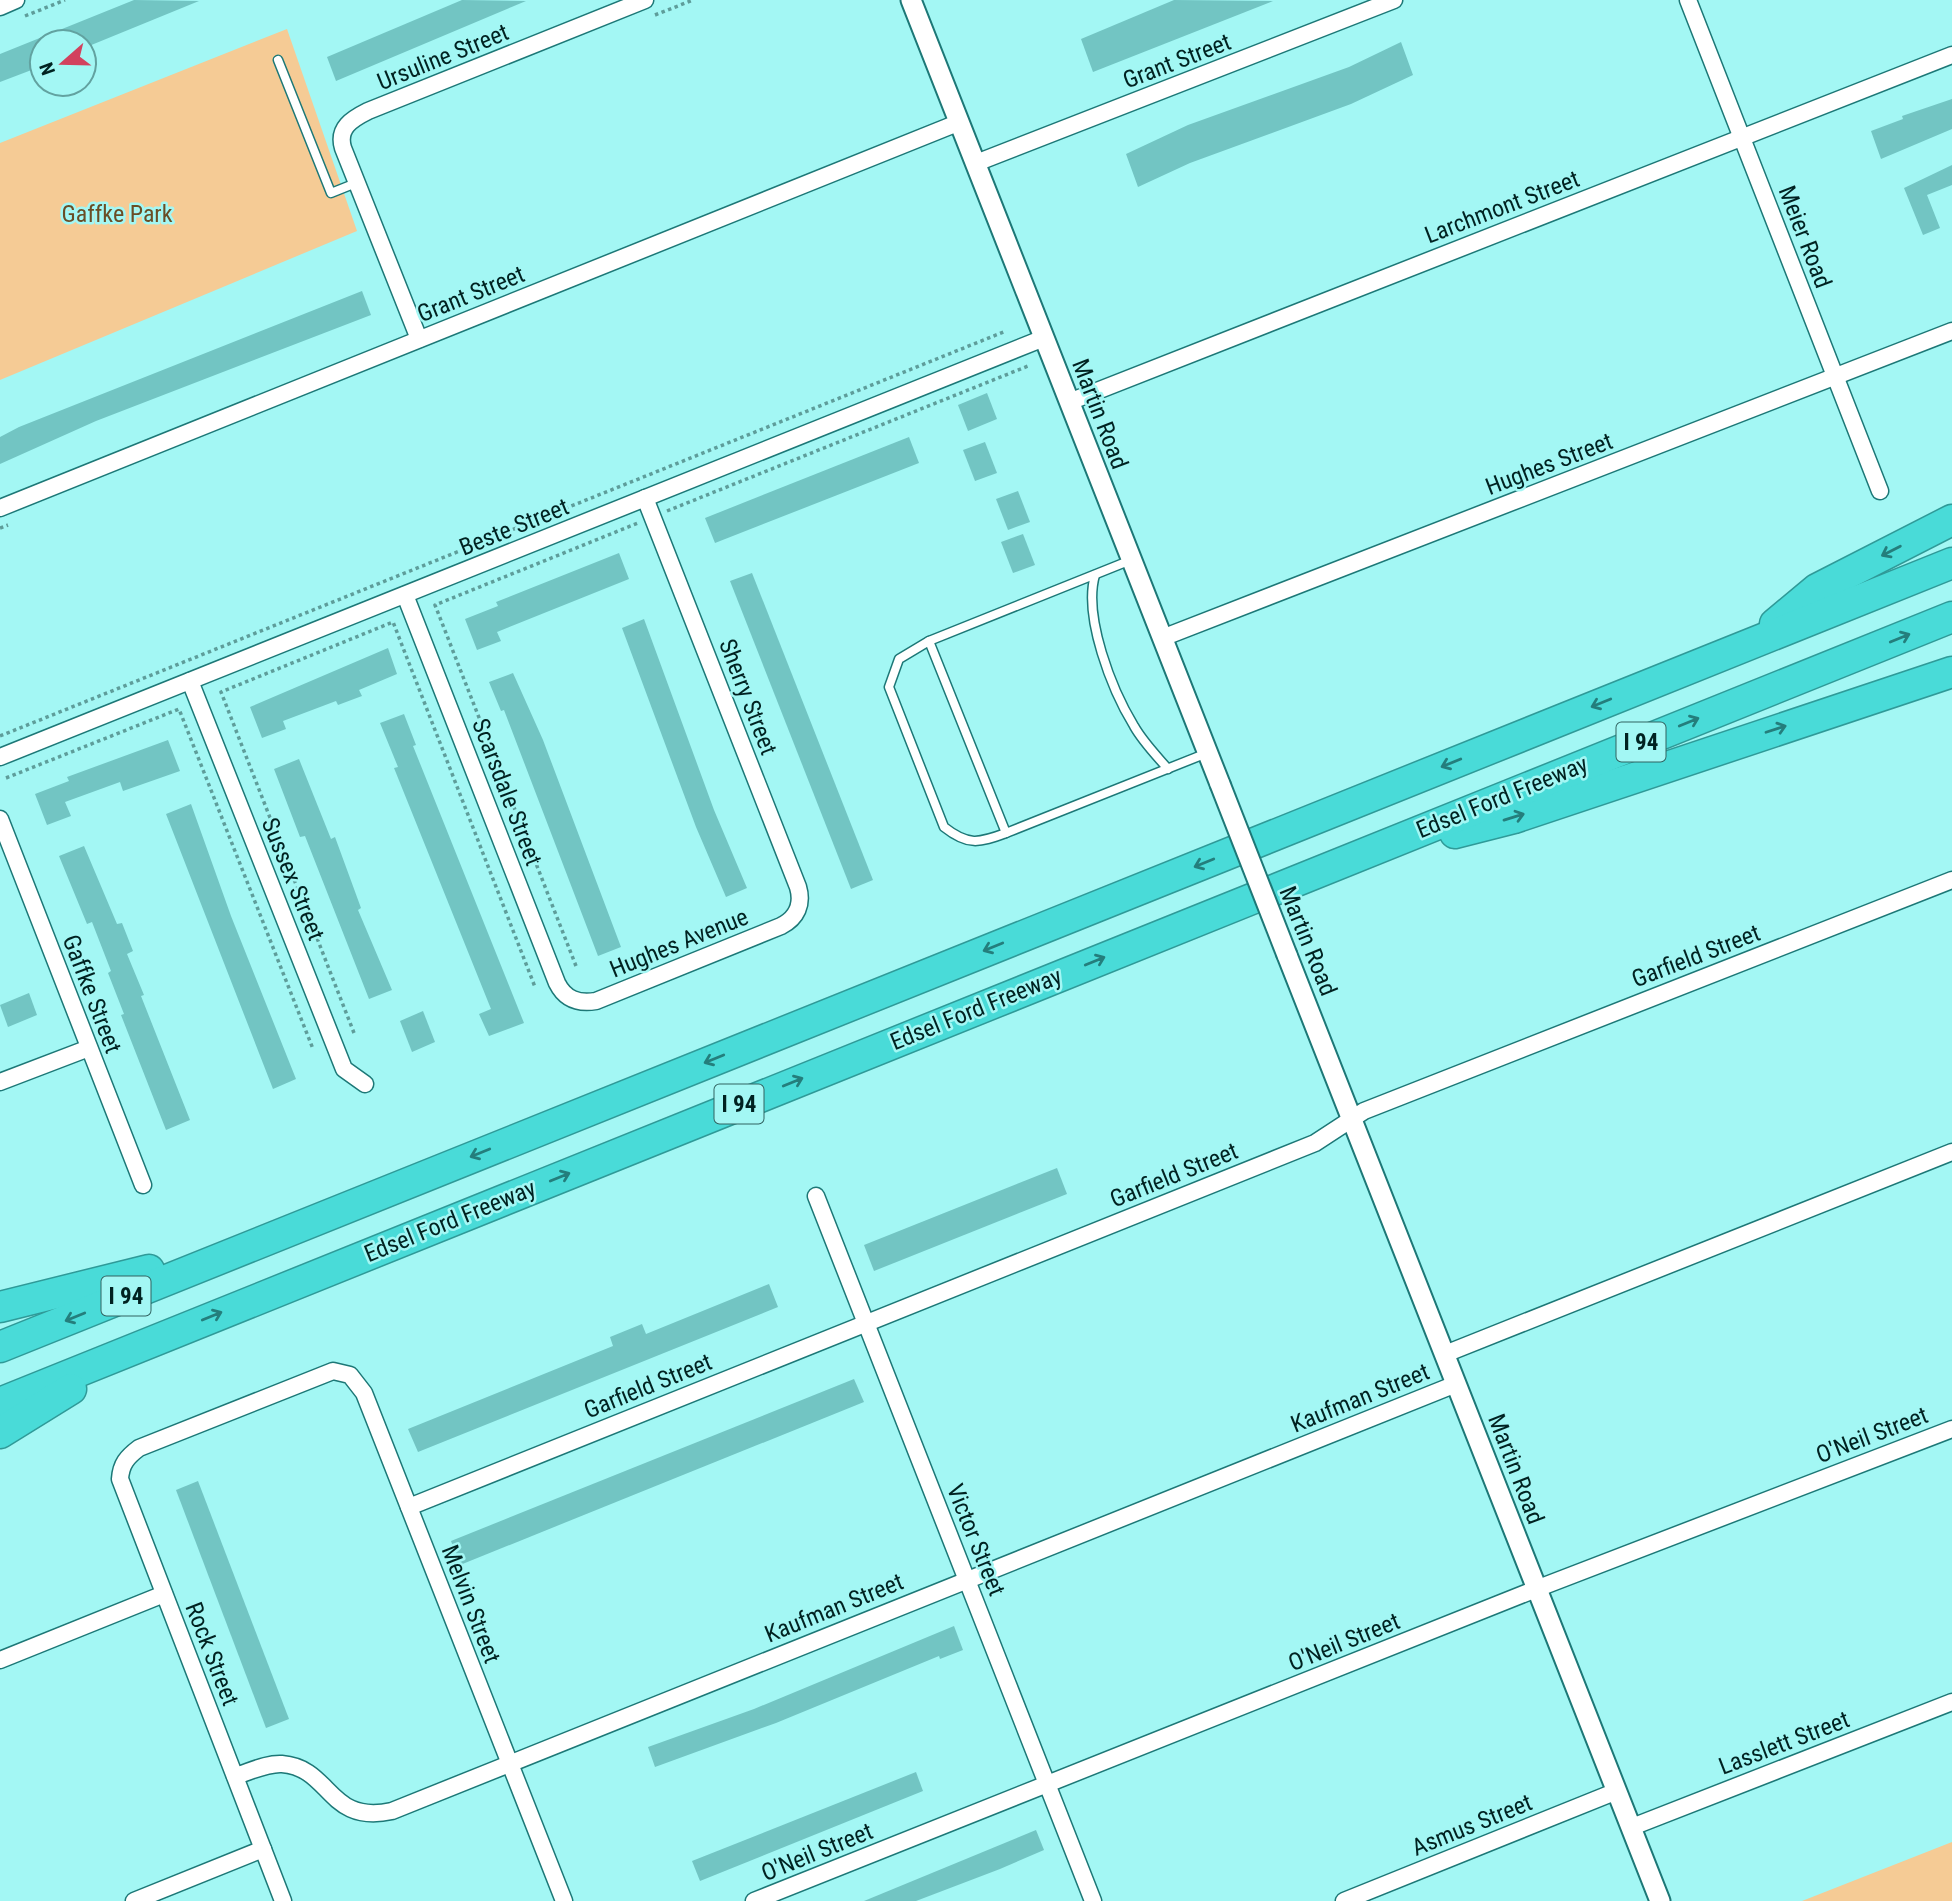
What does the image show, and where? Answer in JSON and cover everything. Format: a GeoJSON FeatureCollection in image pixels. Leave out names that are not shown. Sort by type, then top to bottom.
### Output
{"type":"FeatureCollection","features":[{"type":"Feature","properties":{"kind":"highway"},"geometry":{"type":"LineString","coordinates":[[1755,642],[1817,589],[1952,520]]}},
{"type":"Feature","properties":{"kind":"highway","name":"Edsel Ford Freeway"},"geometry":{"type":"LineString","coordinates":[[0,1347],[1952,563]]}},
{"type":"Feature","properties":{"kind":"highway","name":"Edsel Ford Freeway"},"geometry":{"type":"LineString","coordinates":[[0,1403],[1952,617]]}},
{"type":"Feature","properties":{"kind":"highway"},"geometry":{"type":"LineString","coordinates":[[1330,866],[1514,818],[1952,672]]}},
{"type":"Feature","properties":{"kind":"highway"},"geometry":{"type":"LineString","coordinates":[[0,1307],[251,1244]]}},
{"type":"Feature","properties":{"kind":"highway"},"geometry":{"type":"LineString","coordinates":[[0,1433],[149,1342]]}},
{"type":"Feature","properties":{"kind":"street"},"geometry":{"type":"LineString","coordinates":[[0,6],[16,0]]}},
{"type":"Feature","properties":{"kind":"street","name":"Ursuline Street"},"geometry":{"type":"LineString","coordinates":[[356,183],[341,139],[351,120],[645,0]]}},
{"type":"Feature","properties":{"kind":"street","name":"Martin Road"},"geometry":{"type":"LineString","coordinates":[[911,0],[1660,1901]]}},
{"type":"Feature","properties":{"kind":"street","name":"Grant Street"},"geometry":{"type":"LineString","coordinates":[[976,163],[1394,0]]}},
{"type":"Feature","properties":{"kind":"street","name":"Meier Road"},"geometry":{"type":"LineString","coordinates":[[1688,0],[1880,491]]}},
{"type":"Feature","properties":{"kind":"street","name":"Larchmont Street"},"geometry":{"type":"LineString","coordinates":[[1069,402],[1952,55]]}},
{"type":"Feature","properties":{"kind":"street","name":"Grant Street"},"geometry":{"type":"LineString","coordinates":[[0,508],[960,122]]}},
{"type":"Feature","properties":{"kind":"street"},"geometry":{"type":"LineString","coordinates":[[356,183],[419,340]]}},
{"type":"Feature","properties":{"kind":"street","name":"Hughes Street"},"geometry":{"type":"LineString","coordinates":[[1162,638],[1952,331]]}},
{"type":"Feature","properties":{"kind":"street","name":"Beste Street"},"geometry":{"type":"LineString","coordinates":[[0,757],[1044,338]]}},
{"type":"Feature","properties":{"kind":"street","name":"Sherry Street"},"geometry":{"type":"LineString","coordinates":[[645,498],[798,887],[800,905],[796,914]]}},
{"type":"Feature","properties":{"kind":"street","name":"Scarsdale Street"},"geometry":{"type":"LineString","coordinates":[[405,595],[557,982],[562,992],[575,1000]]}},
{"type":"Feature","properties":{"kind":"street","name":"Sussex Street"},"geometry":{"type":"LineString","coordinates":[[190,681],[344,1069],[365,1084]]}},
{"type":"Feature","properties":{"kind":"street","name":"Gaffke Street"},"geometry":{"type":"LineString","coordinates":[[0,819],[143,1185]]}},
{"type":"Feature","properties":{"kind":"street","name":"Garfield Street"},"geometry":{"type":"LineString","coordinates":[[409,1507],[1315,1143],[1364,1111],[1952,880]]}},
{"type":"Feature","properties":{"kind":"street","name":"Hughes Avenue"},"geometry":{"type":"LineString","coordinates":[[575,1000],[596,1001],[781,926],[796,914]]}},
{"type":"Feature","properties":{"kind":"street"},"geometry":{"type":"LineString","coordinates":[[0,1082],[89,1048]]}},
{"type":"Feature","properties":{"kind":"street","name":"Kaufman Street"},"geometry":{"type":"LineString","coordinates":[[1445,1353],[1952,1152]]}},
{"type":"Feature","properties":{"kind":"street","name":"Victor Street"},"geometry":{"type":"LineString","coordinates":[[816,1196],[1093,1901]]}},
{"type":"Feature","properties":{"kind":"street","name":"Melvin Street"},"geometry":{"type":"LineString","coordinates":[[214,1419],[333,1371],[350,1375],[359,1384],[564,1901]]}},
{"type":"Feature","properties":{"kind":"street","name":"Kaufman Street"},"geometry":{"type":"LineString","coordinates":[[235,1776],[269,1766],[289,1765],[317,1780],[345,1807],[371,1815],[392,1811],[1456,1384]]}},
{"type":"Feature","properties":{"kind":"street","name":"Rock Street"},"geometry":{"type":"LineString","coordinates":[[214,1419],[158,1440],[128,1456],[121,1468],[120,1479],[283,1901]]}},
{"type":"Feature","properties":{"kind":"street","name":"O'Neil Street"},"geometry":{"type":"LineString","coordinates":[[754,1901],[1536,1589],[1952,1429]]}},
{"type":"Feature","properties":{"kind":"street"},"geometry":{"type":"LineString","coordinates":[[0,1660],[164,1594]]}},
{"type":"Feature","properties":{"kind":"street","name":"Lasslett Street"},"geometry":{"type":"LineString","coordinates":[[1632,1827],[1952,1702]]}},
{"type":"Feature","properties":{"kind":"street","name":"Asmus Street"},"geometry":{"type":"LineString","coordinates":[[1344,1901],[1618,1791]]}},
{"type":"Feature","properties":{"kind":"street"},"geometry":{"type":"LineString","coordinates":[[134,1901],[263,1849]]}},
{"type":"Feature","properties":{"kind":"lane"},"geometry":{"type":"LineString","coordinates":[[278,60],[331,193],[356,183]]}},
{"type":"Feature","properties":{"kind":"lane"},"geometry":{"type":"LineString","coordinates":[[1130,560],[929,641],[899,659],[889,687],[944,827],[956,837],[979,843],[1207,753]]}},
{"type":"Feature","properties":{"kind":"lane"},"geometry":{"type":"LineString","coordinates":[[1095,575],[1091,606],[1097,635],[1118,692],[1133,726],[1168,769]]}},
{"type":"Feature","properties":{"kind":"lane"},"geometry":{"type":"LineString","coordinates":[[929,641],[1006,833]]}},
{"type":"Feature","properties":{"kind":"path"},"geometry":{"type":"LineString","coordinates":[[22,18],[65,0]]}},
{"type":"Feature","properties":{"kind":"path"},"geometry":{"type":"LineString","coordinates":[[0,736],[1006,331]]}},
{"type":"Feature","properties":{"kind":"path"},"geometry":{"type":"LineString","coordinates":[[665,512],[1028,366]]}},
{"type":"Feature","properties":{"kind":"path"},"geometry":{"type":"LineString","coordinates":[[576,966],[435,605],[639,522]]}},
{"type":"Feature","properties":{"kind":"path"},"geometry":{"type":"LineString","coordinates":[[354,1033],[221,692],[394,622],[535,987]]}},
{"type":"Feature","properties":{"kind":"path"},"geometry":{"type":"LineString","coordinates":[[6,778],[179,709],[313,1049]]}},
{"type":"Feature","properties":{"kind":"green space","name":"Gaffke Park"},"geometry":{"type":"Polygon","coordinates":[[[287,29],[357,231],[0,380],[0,143],[287,29]]]}},
{"type":"Feature","properties":{"kind":"green space"},"geometry":{"type":"Polygon","coordinates":[[[1952,1842],[1952,1901],[1802,1901],[1952,1842]]]}},
{"type":"Feature","properties":{"kind":"building"},"geometry":{"type":"Polygon","coordinates":[[[134,0],[199,1],[98,42],[98,28],[65,28],[134,0]]]}},
{"type":"Feature","properties":{"kind":"building"},"geometry":{"type":"Polygon","coordinates":[[[462,0],[526,1],[336,81],[327,57],[462,0]]]}},
{"type":"Feature","properties":{"kind":"building"},"geometry":{"type":"Polygon","coordinates":[[[1174,0],[1273,1],[1093,72],[1081,39],[1174,0]]]}},
{"type":"Feature","properties":{"kind":"building"},"geometry":{"type":"Polygon","coordinates":[[[1401,42],[1413,75],[1351,104],[1190,163],[1138,187],[1126,154],[1188,125],[1349,67],[1401,42]]]}},
{"type":"Feature","properties":{"kind":"building"},"geometry":{"type":"Polygon","coordinates":[[[28,43],[28,71],[0,82],[0,54],[28,43]]]}},
{"type":"Feature","properties":{"kind":"building"},"geometry":{"type":"Polygon","coordinates":[[[1952,99],[1952,129],[1881,159],[1871,131],[1903,119],[1902,116],[1952,99]]]}},
{"type":"Feature","properties":{"kind":"building"},"geometry":{"type":"Polygon","coordinates":[[[1952,165],[1952,185],[1927,195],[1940,228],[1923,235],[1904,188],[1952,165]]]}},
{"type":"Feature","properties":{"kind":"building"},"geometry":{"type":"Polygon","coordinates":[[[362,291],[371,315],[96,421],[0,464],[0,437],[19,427],[362,291]]]}},
{"type":"Feature","properties":{"kind":"building"},"geometry":{"type":"Polygon","coordinates":[[[987,393],[997,419],[968,431],[958,405],[987,393]]]}},
{"type":"Feature","properties":{"kind":"building"},"geometry":{"type":"Polygon","coordinates":[[[909,437],[919,463],[715,543],[705,518],[909,437]]]}},
{"type":"Feature","properties":{"kind":"building"},"geometry":{"type":"Polygon","coordinates":[[[985,442],[997,473],[975,481],[963,450],[985,442]]]}},
{"type":"Feature","properties":{"kind":"building"},"geometry":{"type":"Polygon","coordinates":[[[1018,491],[1030,522],[1008,530],[996,499],[1018,491]]]}},
{"type":"Feature","properties":{"kind":"building"},"geometry":{"type":"Polygon","coordinates":[[[1023,534],[1035,565],[1013,573],[1001,542],[1023,534]]]}},
{"type":"Feature","properties":{"kind":"building"},"geometry":{"type":"Polygon","coordinates":[[[619,553],[629,579],[497,632],[501,641],[477,650],[465,619],[498,606],[496,602],[619,553]]]}},
{"type":"Feature","properties":{"kind":"building"},"geometry":{"type":"Polygon","coordinates":[[[752,573],[873,880],[851,889],[730,581],[752,573]]]}},
{"type":"Feature","properties":{"kind":"building"},"geometry":{"type":"Polygon","coordinates":[[[644,619],[714,810],[747,888],[726,897],[696,827],[622,628],[644,619]]]}},
{"type":"Feature","properties":{"kind":"building"},"geometry":{"type":"Polygon","coordinates":[[[388,648],[397,674],[359,690],[362,696],[338,705],[336,701],[283,721],[286,729],[262,738],[250,707],[388,648]]]}},
{"type":"Feature","properties":{"kind":"building"},"geometry":{"type":"Polygon","coordinates":[[[513,673],[543,740],[621,947],[598,956],[504,710],[501,711],[489,682],[513,673]]]}},
{"type":"Feature","properties":{"kind":"building"},"geometry":{"type":"Polygon","coordinates":[[[404,714],[416,745],[413,746],[524,1023],[489,1036],[479,1014],[491,1009],[394,768],[398,767],[380,723],[404,714]]]}},
{"type":"Feature","properties":{"kind":"building"},"geometry":{"type":"Polygon","coordinates":[[[168,740],[180,771],[123,791],[120,782],[65,802],[71,816],[47,825],[35,794],[69,781],[67,777],[168,740]]]}},
{"type":"Feature","properties":{"kind":"building"},"geometry":{"type":"Polygon","coordinates":[[[299,759],[331,839],[335,837],[361,908],[358,910],[392,990],[369,999],[305,836],[300,837],[274,769],[299,759]]]}},
{"type":"Feature","properties":{"kind":"building"},"geometry":{"type":"Polygon","coordinates":[[[191,804],[231,916],[296,1079],[273,1089],[166,814],[191,804]]]}},
{"type":"Feature","properties":{"kind":"building"},"geometry":{"type":"Polygon","coordinates":[[[84,846],[117,924],[122,923],[133,951],[127,954],[144,995],[141,996],[190,1120],[166,1130],[121,1015],[124,1014],[108,973],[111,971],[92,922],[87,924],[59,856],[84,846]]]}},
{"type":"Feature","properties":{"kind":"building"},"geometry":{"type":"Polygon","coordinates":[[[29,993],[37,1015],[8,1027],[0,1005],[29,993]]]}},
{"type":"Feature","properties":{"kind":"building"},"geometry":{"type":"Polygon","coordinates":[[[423,1011],[435,1042],[412,1052],[400,1021],[423,1011]]]}},
{"type":"Feature","properties":{"kind":"building"},"geometry":{"type":"Polygon","coordinates":[[[1057,1168],[1067,1194],[874,1271],[864,1245],[1057,1168]]]}},
{"type":"Feature","properties":{"kind":"building"},"geometry":{"type":"Polygon","coordinates":[[[769,1284],[778,1307],[418,1452],[408,1429],[613,1346],[610,1337],[642,1324],[646,1334],[769,1284]]]}},
{"type":"Feature","properties":{"kind":"building"},"geometry":{"type":"Polygon","coordinates":[[[854,1379],[864,1402],[460,1565],[451,1541],[854,1379]]]}},
{"type":"Feature","properties":{"kind":"building"},"geometry":{"type":"Polygon","coordinates":[[[198,1481],[289,1719],[266,1728],[176,1490],[198,1481]]]}},
{"type":"Feature","properties":{"kind":"building"},"geometry":{"type":"Polygon","coordinates":[[[954,1626],[963,1650],[940,1659],[939,1656],[776,1723],[655,1767],[648,1747],[754,1709],[954,1626]]]}},
{"type":"Feature","properties":{"kind":"building"},"geometry":{"type":"Polygon","coordinates":[[[916,1772],[923,1791],[700,1881],[692,1861],[916,1772]]]}},
{"type":"Feature","properties":{"kind":"building"},"geometry":{"type":"Polygon","coordinates":[[[1036,1830],[1044,1850],[1000,1869],[916,1901],[864,1901],[1036,1830]]]}}]}
